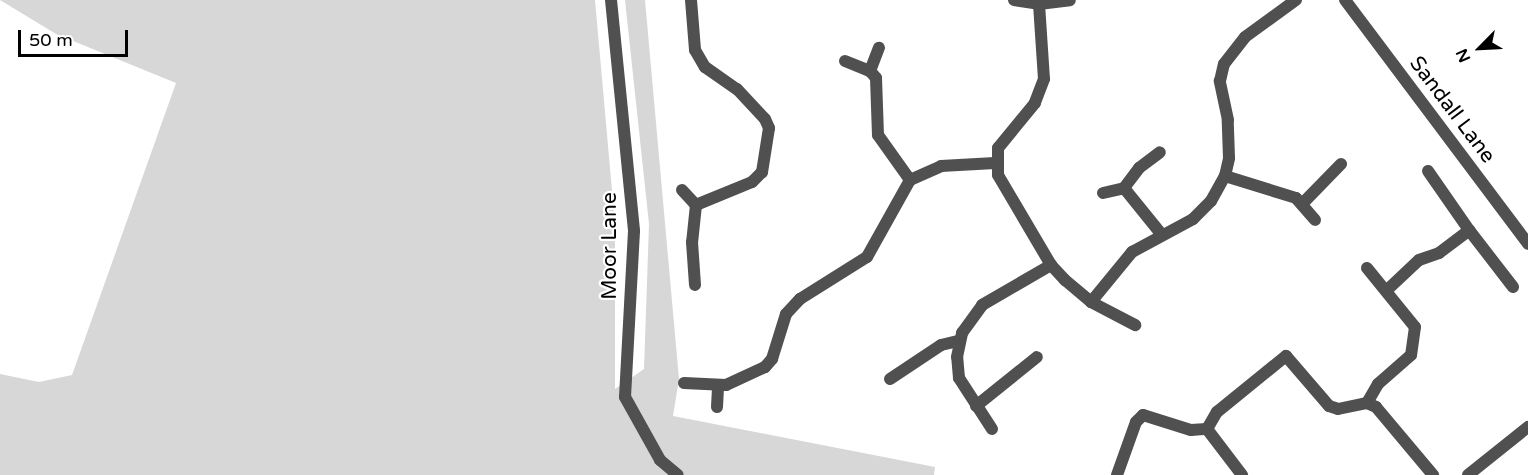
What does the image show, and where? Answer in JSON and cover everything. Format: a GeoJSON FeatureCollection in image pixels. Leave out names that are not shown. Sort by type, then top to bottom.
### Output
{"type":"FeatureCollection","features":[{"type":"Feature","properties":{"kind":"street","name":"Moor Lane"},"geometry":{"type":"LineString","coordinates":[[611,0],[634,231],[625,396],[660,460],[678,475]]}},
{"type":"Feature","properties":{"kind":"street"},"geometry":{"type":"LineString","coordinates":[[691,0],[693,37],[705,67],[737,89],[765,119],[769,129],[762,172],[752,182],[696,205]]}},
{"type":"Feature","properties":{"kind":"street"},"geometry":{"type":"LineString","coordinates":[[1014,0],[1039,4],[1070,0]]}},
{"type":"Feature","properties":{"kind":"street"},"geometry":{"type":"LineString","coordinates":[[1091,302],[1119,263],[1162,235],[1193,219],[1211,201],[1225,176],[1230,142],[1220,81],[1224,64],[1245,37],[1296,0]]}},
{"type":"Feature","properties":{"kind":"street","name":"Sandall Lane"},"geometry":{"type":"LineString","coordinates":[[1345,0],[1528,244]]}},
{"type":"Feature","properties":{"kind":"street"},"geometry":{"type":"LineString","coordinates":[[1039,4],[1044,79],[1040,93],[998,148],[995,163],[998,175],[1051,265],[1091,302],[1135,325]]}},
{"type":"Feature","properties":{"kind":"street"},"geometry":{"type":"LineString","coordinates":[[870,70],[879,48]]}},
{"type":"Feature","properties":{"kind":"street"},"geometry":{"type":"LineString","coordinates":[[845,61],[870,70],[879,90],[878,135],[910,180]]}},
{"type":"Feature","properties":{"kind":"street"},"geometry":{"type":"LineString","coordinates":[[1103,193],[1124,188],[1139,168],[1160,152]]}},
{"type":"Feature","properties":{"kind":"street"},"geometry":{"type":"LineString","coordinates":[[684,383],[718,386],[740,381],[765,367],[772,358],[786,314],[800,299],[867,257],[910,180],[941,166],[995,163]]}},
{"type":"Feature","properties":{"kind":"street"},"geometry":{"type":"LineString","coordinates":[[1302,204],[1341,164]]}},
{"type":"Feature","properties":{"kind":"street"},"geometry":{"type":"LineString","coordinates":[[1428,171],[1469,230],[1513,287]]}},
{"type":"Feature","properties":{"kind":"street"},"geometry":{"type":"LineString","coordinates":[[1225,176],[1296,198],[1315,220]]}},
{"type":"Feature","properties":{"kind":"street"},"geometry":{"type":"LineString","coordinates":[[1124,188],[1162,235]]}},
{"type":"Feature","properties":{"kind":"street"},"geometry":{"type":"LineString","coordinates":[[682,190],[696,205],[692,242],[695,285]]}},
{"type":"Feature","properties":{"kind":"street"},"geometry":{"type":"LineString","coordinates":[[1386,291],[1419,260],[1439,253],[1469,230]]}},
{"type":"Feature","properties":{"kind":"street"},"geometry":{"type":"LineString","coordinates":[[992,429],[959,378],[959,341],[966,323],[982,305],[1051,265]]}},
{"type":"Feature","properties":{"kind":"street"},"geometry":{"type":"LineString","coordinates":[[1367,268],[1413,323],[1413,350],[1378,384],[1367,403]]}},
{"type":"Feature","properties":{"kind":"street"},"geometry":{"type":"LineString","coordinates":[[890,379],[941,345],[959,341]]}},
{"type":"Feature","properties":{"kind":"street"},"geometry":{"type":"LineString","coordinates":[[1207,429],[1217,412],[1286,356],[1329,406],[1338,409],[1367,403],[1376,407],[1433,475]]}},
{"type":"Feature","properties":{"kind":"street"},"geometry":{"type":"LineString","coordinates":[[976,406],[1037,357]]}},
{"type":"Feature","properties":{"kind":"street"},"geometry":{"type":"LineString","coordinates":[[717,407],[718,386]]}},
{"type":"Feature","properties":{"kind":"street"},"geometry":{"type":"LineString","coordinates":[[1117,475],[1139,416],[1191,430],[1207,429]]}},
{"type":"Feature","properties":{"kind":"street"},"geometry":{"type":"LineString","coordinates":[[1468,475],[1528,427]]}},
{"type":"Feature","properties":{"kind":"street"},"geometry":{"type":"LineString","coordinates":[[1207,429],[1242,475]]}},
{"type":"Feature","properties":{"kind":"shaded area"},"geometry":{"type":"Polygon","coordinates":[[[0,0],[595,0],[615,224],[615,389],[644,369],[649,224],[625,0],[645,0],[679,379],[673,416],[935,467],[934,475],[0,475],[0,374],[39,382],[72,375],[176,83],[56,34],[0,0]]]}}]}
